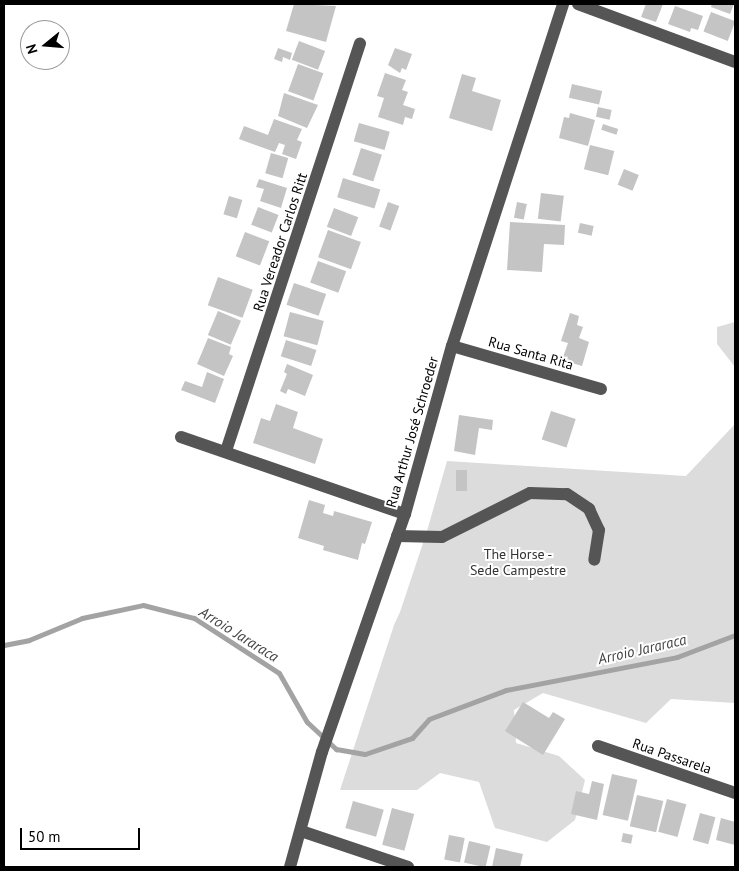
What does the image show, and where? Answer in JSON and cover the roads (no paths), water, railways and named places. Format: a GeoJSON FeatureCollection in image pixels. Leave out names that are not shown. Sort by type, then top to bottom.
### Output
{"type":"FeatureCollection","features":[{"type":"Feature","properties":{"kind":"street","name":"Rua Arthur José Schroeder"},"geometry":{"type":"LineString","coordinates":[[290,867],[322,752],[405,514],[452,346],[563,4]]}},
{"type":"Feature","properties":{"kind":"street"},"geometry":{"type":"LineString","coordinates":[[578,4],[735,62]]}},
{"type":"Feature","properties":{"kind":"street","name":"Rua Vereador Carlos Ritt"},"geometry":{"type":"LineString","coordinates":[[226,450],[360,43]]}},
{"type":"Feature","properties":{"kind":"street","name":"Rua Santa Rita"},"geometry":{"type":"LineString","coordinates":[[452,346],[601,389]]}},
{"type":"Feature","properties":{"kind":"street"},"geometry":{"type":"LineString","coordinates":[[181,437],[226,450],[405,514]]}},
{"type":"Feature","properties":{"kind":"street"},"geometry":{"type":"LineString","coordinates":[[397,536],[442,537],[530,493],[567,494],[589,509],[599,530],[594,560]]}},
{"type":"Feature","properties":{"kind":"street","name":"Rua Passarela"},"geometry":{"type":"LineString","coordinates":[[598,746],[735,793]]}},
{"type":"Feature","properties":{"kind":"street"},"geometry":{"type":"LineString","coordinates":[[301,831],[408,867]]}},
{"type":"Feature","properties":{"kind":"waterway","name":"Arroio Jararaca"},"geometry":{"type":"LineString","coordinates":[[4,645],[29,640],[82,618],[143,605],[194,618],[279,673],[307,722],[336,749],[365,754],[412,738],[429,719],[506,690],[677,657],[735,635]]}},
{"type":"Feature","properties":{"kind":"park label","name":"The Horse - Sede Campestre"},"geometry":{"type":"Point","coordinates":[518,562]}}]}
